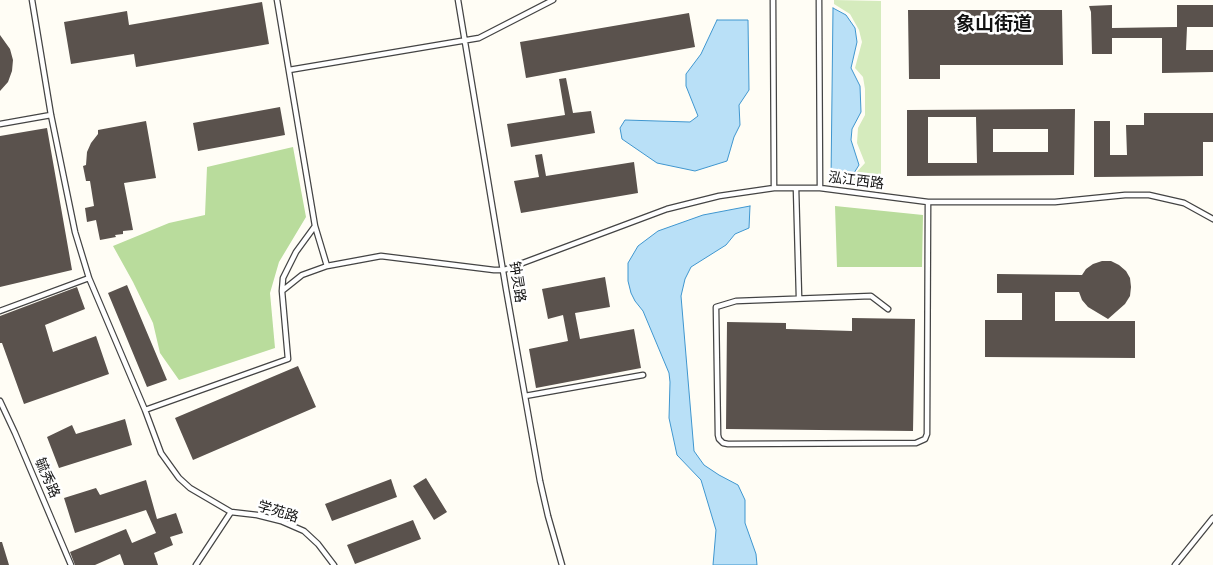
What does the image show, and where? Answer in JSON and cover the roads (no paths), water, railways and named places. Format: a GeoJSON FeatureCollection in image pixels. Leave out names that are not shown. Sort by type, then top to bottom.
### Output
{"type":"FeatureCollection","features":[{"type":"Feature","properties":{"kind":"lane"},"geometry":{"type":"LineString","coordinates":[[32,0],[69,212],[88,278],[145,410],[161,453],[179,478],[190,488],[231,512],[196,565]]}},
{"type":"Feature","properties":{"kind":"lane"},"geometry":{"type":"LineString","coordinates":[[277,0],[315,226],[327,266]]}},
{"type":"Feature","properties":{"kind":"lane","name":"钟灵路"},"geometry":{"type":"LineString","coordinates":[[458,0],[525,396],[548,516],[562,565]]}},
{"type":"Feature","properties":{"kind":"lane"},"geometry":{"type":"LineString","coordinates":[[289,70],[479,38],[553,0]]}},
{"type":"Feature","properties":{"kind":"lane"},"geometry":{"type":"LineString","coordinates":[[773,0],[774,188]]}},
{"type":"Feature","properties":{"kind":"lane"},"geometry":{"type":"LineString","coordinates":[[819,0],[820,188]]}},
{"type":"Feature","properties":{"kind":"lane"},"geometry":{"type":"LineString","coordinates":[[0,124],[51,114]]}},
{"type":"Feature","properties":{"kind":"lane","name":"泓江西路"},"geometry":{"type":"LineString","coordinates":[[504,270],[667,209],[719,196],[774,188],[820,188],[928,202],[1055,202],[1124,195],[1149,195],[1184,203],[1213,219]]}},
{"type":"Feature","properties":{"kind":"lane"},"geometry":{"type":"LineString","coordinates":[[796,188],[799,298]]}},
{"type":"Feature","properties":{"kind":"lane"},"geometry":{"type":"LineString","coordinates":[[888,309],[871,296],[736,301],[716,307],[719,439],[723,443],[728,444],[916,443],[925,439],[927,434],[928,202]]}},
{"type":"Feature","properties":{"kind":"lane"},"geometry":{"type":"LineString","coordinates":[[145,410],[288,359],[282,291],[283,278],[296,252],[315,226]]}},
{"type":"Feature","properties":{"kind":"lane"},"geometry":{"type":"LineString","coordinates":[[282,291],[302,275],[327,266],[381,256],[504,270]]}},
{"type":"Feature","properties":{"kind":"lane"},"geometry":{"type":"LineString","coordinates":[[0,311],[88,278]]}},
{"type":"Feature","properties":{"kind":"lane"},"geometry":{"type":"LineString","coordinates":[[525,396],[642,375]]}},
{"type":"Feature","properties":{"kind":"lane","name":"毓秀路"},"geometry":{"type":"LineString","coordinates":[[0,401],[71,565]]}},
{"type":"Feature","properties":{"kind":"lane","name":"学苑路"},"geometry":{"type":"LineString","coordinates":[[231,512],[257,515],[280,521],[304,532],[318,544],[334,565]]}},
{"type":"Feature","properties":{"kind":"lane"},"geometry":{"type":"LineString","coordinates":[[1175,565],[1213,518]]}},
{"type":"Feature","properties":{"kind":"water"},"geometry":{"type":"Polygon","coordinates":[[[833,8],[846,15],[855,28],[857,42],[851,68],[860,86],[861,112],[852,129],[851,140],[859,165],[854,173],[848,176],[841,175],[831,179],[833,8]]]}},
{"type":"Feature","properties":{"kind":"water"},"geometry":{"type":"Polygon","coordinates":[[[717,20],[748,20],[749,90],[739,105],[740,125],[734,137],[727,161],[695,171],[657,163],[622,139],[620,128],[625,120],[690,122],[698,116],[686,86],[686,74],[701,54],[717,20]]]}},
{"type":"Feature","properties":{"kind":"water"},"geometry":{"type":"Polygon","coordinates":[[[750,206],[749,228],[735,234],[726,245],[691,267],[685,279],[681,296],[694,451],[704,465],[738,485],[745,500],[745,523],[756,554],[757,565],[713,565],[716,530],[701,480],[677,455],[669,418],[669,373],[643,311],[631,293],[628,281],[628,263],[638,246],[658,231],[703,215],[750,206]]]}},
{"type":"Feature","properties":{"kind":"district","name":"象山街道"},"geometry":{"type":"Point","coordinates":[994,25]}}]}
